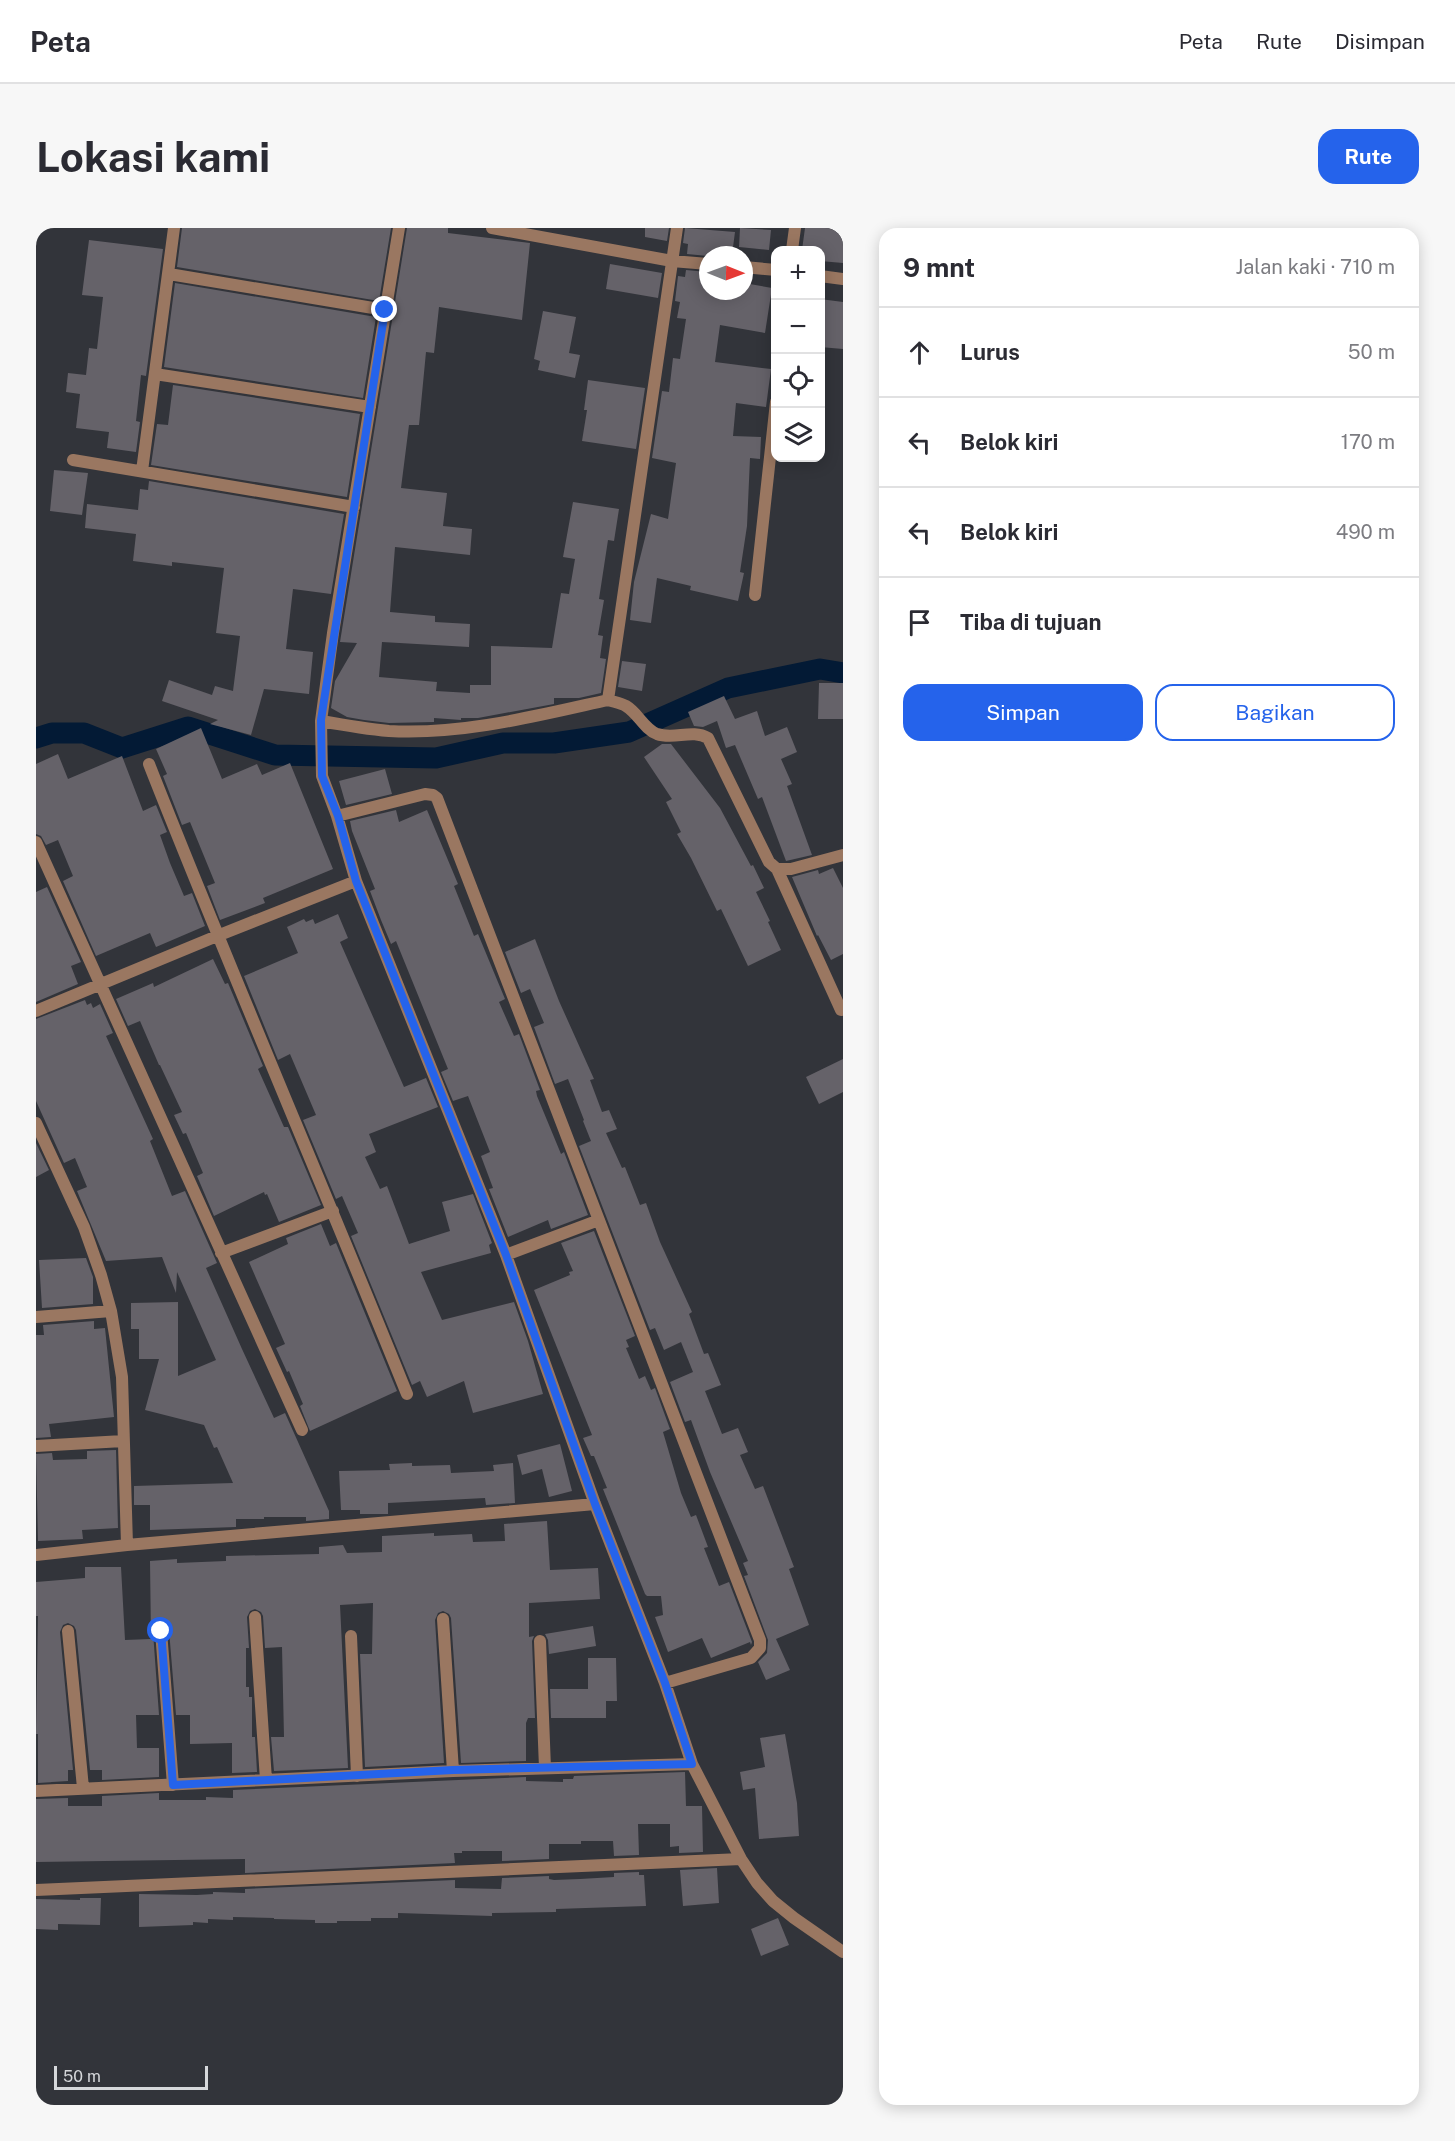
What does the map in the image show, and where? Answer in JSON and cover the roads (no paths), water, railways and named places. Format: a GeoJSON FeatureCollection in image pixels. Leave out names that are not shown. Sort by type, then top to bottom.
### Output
{"type":"FeatureCollection","features":[{"type":"Feature","properties":{"kind":"street"},"geometry":{"type":"LineString","coordinates":[[142,471],[174,228]]}},
{"type":"Feature","properties":{"kind":"street"},"geometry":{"type":"LineString","coordinates":[[399,228],[321,720],[322,776],[338,816],[356,881],[506,1255],[595,1504],[665,1683],[692,1764],[741,1859],[757,1883],[773,1901],[843,1952]]}},
{"type":"Feature","properties":{"kind":"street"},"geometry":{"type":"LineString","coordinates":[[492,228],[672,261],[699,263]]}},
{"type":"Feature","properties":{"kind":"street"},"geometry":{"type":"LineString","coordinates":[[608,700],[677,228]]}},
{"type":"Feature","properties":{"kind":"street"},"geometry":{"type":"LineString","coordinates":[[793,246],[795,228]]}},
{"type":"Feature","properties":{"kind":"street"},"geometry":{"type":"LineString","coordinates":[[753,268],[771,270]]}},
{"type":"Feature","properties":{"kind":"street"},"geometry":{"type":"LineString","coordinates":[[169,274],[385,310]]}},
{"type":"Feature","properties":{"kind":"street"},"geometry":{"type":"LineString","coordinates":[[825,277],[843,279]]}},
{"type":"Feature","properties":{"kind":"street"},"geometry":{"type":"LineString","coordinates":[[155,374],[370,407]]}},
{"type":"Feature","properties":{"kind":"street"},"geometry":{"type":"LineString","coordinates":[[755,595],[775,408]]}},
{"type":"Feature","properties":{"kind":"street"},"geometry":{"type":"LineString","coordinates":[[73,460],[354,507]]}},
{"type":"Feature","properties":{"kind":"street"},"geometry":{"type":"LineString","coordinates":[[321,720],[383,730],[451,730],[506,722],[608,700],[627,706],[649,730],[663,735],[701,734],[708,738],[770,862],[777,869],[841,1010]]}},
{"type":"Feature","properties":{"kind":"street"},"geometry":{"type":"LineString","coordinates":[[148,764],[407,1394]]}},
{"type":"Feature","properties":{"kind":"street"},"geometry":{"type":"LineString","coordinates":[[338,816],[425,794],[437,798],[760,1640],[760,1648],[751,1658],[665,1683]]}},
{"type":"Feature","properties":{"kind":"street"},"geometry":{"type":"LineString","coordinates":[[36,842],[302,1430]]}},
{"type":"Feature","properties":{"kind":"street"},"geometry":{"type":"LineString","coordinates":[[777,869],[791,869],[843,855]]}},
{"type":"Feature","properties":{"kind":"street"},"geometry":{"type":"LineString","coordinates":[[36,1011],[356,881]]}},
{"type":"Feature","properties":{"kind":"street"},"geometry":{"type":"LineString","coordinates":[[36,1123],[84,1227],[111,1311],[122,1377],[127,1545]]}},
{"type":"Feature","properties":{"kind":"street"},"geometry":{"type":"LineString","coordinates":[[221,1253],[333,1211]]}},
{"type":"Feature","properties":{"kind":"street"},"geometry":{"type":"LineString","coordinates":[[506,1255],[599,1220]]}},
{"type":"Feature","properties":{"kind":"street"},"geometry":{"type":"LineString","coordinates":[[36,1317],[111,1311]]}},
{"type":"Feature","properties":{"kind":"street"},"geometry":{"type":"LineString","coordinates":[[36,1446],[123,1441]]}},
{"type":"Feature","properties":{"kind":"street"},"geometry":{"type":"LineString","coordinates":[[36,1555],[595,1504]]}},
{"type":"Feature","properties":{"kind":"street"},"geometry":{"type":"LineString","coordinates":[[255,1617],[266,1780]]}},
{"type":"Feature","properties":{"kind":"street"},"geometry":{"type":"LineString","coordinates":[[443,1619],[453,1770]]}},
{"type":"Feature","properties":{"kind":"street"},"geometry":{"type":"LineString","coordinates":[[68,1631],[83,1788]]}},
{"type":"Feature","properties":{"kind":"street"},"geometry":{"type":"LineString","coordinates":[[161,1631],[173,1785]]}},
{"type":"Feature","properties":{"kind":"street"},"geometry":{"type":"LineString","coordinates":[[351,1636],[357,1776]]}},
{"type":"Feature","properties":{"kind":"street"},"geometry":{"type":"LineString","coordinates":[[540,1641],[545,1768]]}},
{"type":"Feature","properties":{"kind":"street"},"geometry":{"type":"LineString","coordinates":[[36,1791],[453,1770],[692,1764]]}},
{"type":"Feature","properties":{"kind":"street"},"geometry":{"type":"LineString","coordinates":[[36,1890],[741,1859]]}},
{"type":"Feature","properties":{"kind":"waterway"},"geometry":{"type":"LineString","coordinates":[[36,738],[52,733],[84,733],[122,748],[188,727],[275,755],[436,758],[503,743],[554,743],[629,732],[728,688],[820,669],[843,673]]}}]}
